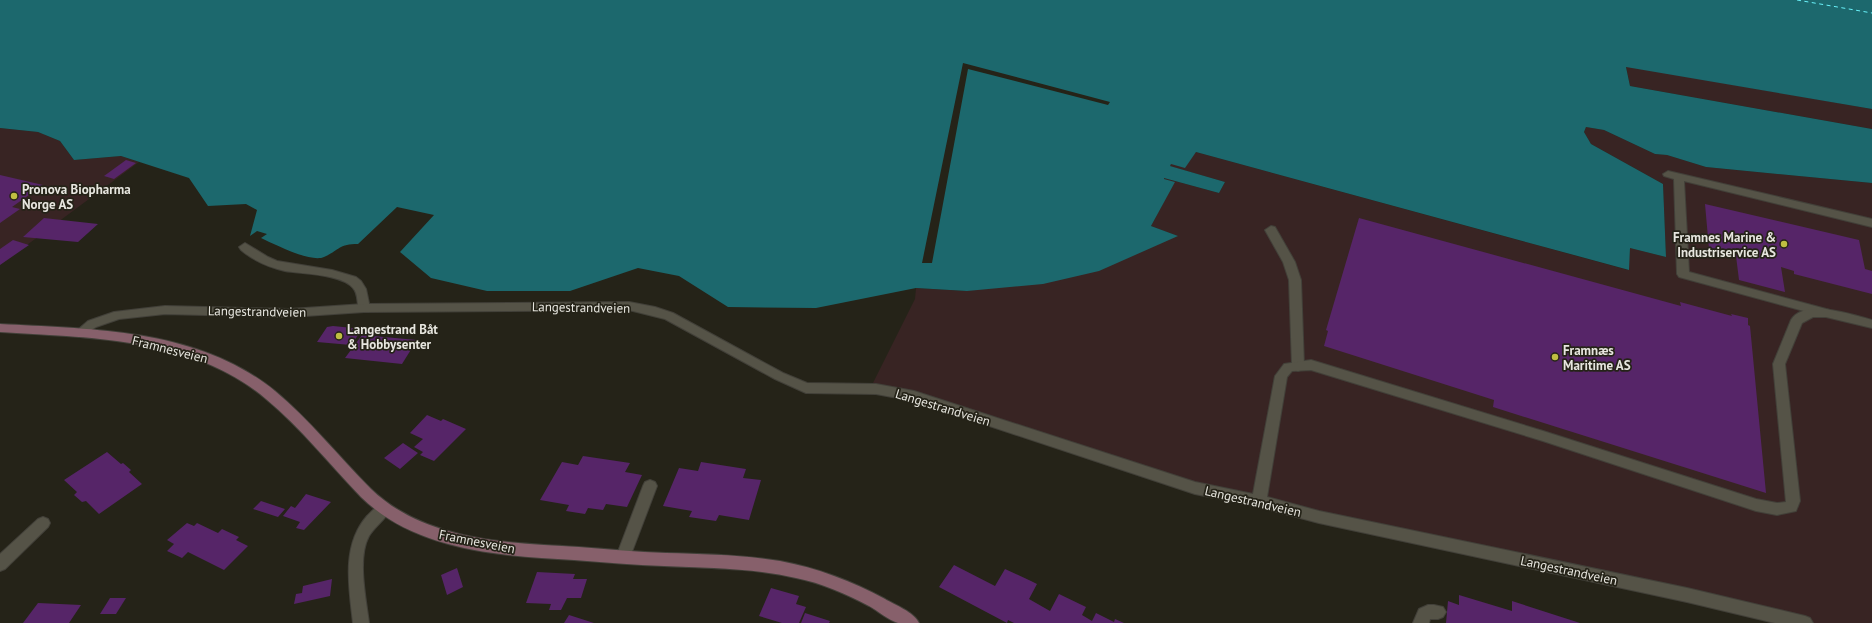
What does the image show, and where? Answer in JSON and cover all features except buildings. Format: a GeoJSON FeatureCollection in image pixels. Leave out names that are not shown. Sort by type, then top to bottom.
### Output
{"type":"FeatureCollection","features":[{"type":"Feature","properties":{"kind":"main road","name":"Framnesveien"},"geometry":{"type":"LineString","coordinates":[[0,328],[80,333],[150,342],[174,347],[223,363],[247,376],[270,393],[384,508],[430,531],[460,540],[502,548],[777,567],[814,576],[850,590],[891,610],[911,623]]}},
{"type":"Feature","properties":{"kind":"street"},"geometry":{"type":"LineString","coordinates":[[1872,222],[1673,175],[1682,274],[1872,324]]}},
{"type":"Feature","properties":{"kind":"street"},"geometry":{"type":"LineString","coordinates":[[1271,230],[1289,262],[1295,280],[1298,366]]}},
{"type":"Feature","properties":{"kind":"street"},"geometry":{"type":"LineString","coordinates":[[245,247],[251,254],[263,261],[281,266],[343,277],[357,284],[362,293],[364,308]]}},
{"type":"Feature","properties":{"kind":"street","name":"Langestrandveien"},"geometry":{"type":"LineString","coordinates":[[80,333],[92,324],[118,315],[165,310],[290,313],[364,308],[629,306],[654,311],[686,324],[779,376],[806,388],[876,389],[914,396],[951,407],[1085,454],[1195,488],[1259,501],[1319,517],[1687,595],[1805,623]]}},
{"type":"Feature","properties":{"kind":"street"},"geometry":{"type":"LineString","coordinates":[[1259,501],[1281,376],[1288,368],[1311,365],[1542,436],[1756,505],[1777,509],[1791,507],[1793,501],[1779,364],[1796,320],[1811,313],[1826,313]]}},
{"type":"Feature","properties":{"kind":"street"},"geometry":{"type":"LineString","coordinates":[[623,557],[650,486]]}},
{"type":"Feature","properties":{"kind":"street"},"geometry":{"type":"LineString","coordinates":[[361,623],[356,583],[356,567],[362,537],[372,520],[384,508]]}},
{"type":"Feature","properties":{"kind":"street"},"geometry":{"type":"LineString","coordinates":[[0,564],[43,523]]}},
{"type":"Feature","properties":{"kind":"street"},"geometry":{"type":"LineString","coordinates":[[1421,623],[1424,613],[1428,611],[1438,612]]}},
{"type":"Feature","properties":{"kind":"shaded area"},"geometry":{"type":"Polygon","coordinates":[[[1626,66],[1872,109],[1872,129],[1630,86],[1626,66]]]}},
{"type":"Feature","properties":{"kind":"shaded area"},"geometry":{"type":"Polygon","coordinates":[[[1586,127],[1604,130],[1655,154],[1667,155],[1706,167],[1872,183],[1872,623],[1805,623],[1195,488],[951,407],[870,389],[915,299],[916,288],[967,291],[1177,236],[1151,226],[1174,182],[1163,179],[1164,178],[1219,193],[1225,182],[1169,166],[1196,152],[1628,270],[1630,248],[1666,257],[1663,184],[1591,144],[1584,132],[1586,127]]]}},
{"type":"Feature","properties":{"kind":"shaded area"},"geometry":{"type":"Polygon","coordinates":[[[0,128],[38,132],[60,141],[74,160],[121,156],[139,162],[0,265],[0,128]]]}},
{"type":"Feature","properties":{"kind":"water"},"geometry":{"type":"Polygon","coordinates":[[[0,0],[1872,0],[1872,109],[1626,67],[1630,86],[1872,129],[1872,183],[1706,167],[1667,155],[1655,154],[1604,130],[1586,127],[1584,132],[1591,144],[1663,184],[1666,257],[1630,248],[1629,270],[1196,152],[1185,168],[1171,164],[1170,166],[1225,182],[1219,193],[1164,178],[1175,182],[1151,226],[1178,236],[1099,271],[1043,284],[967,291],[916,288],[816,308],[728,307],[679,276],[638,268],[570,291],[487,291],[431,278],[400,252],[434,215],[397,207],[358,244],[343,246],[324,257],[310,257],[292,252],[261,238],[267,234],[257,231],[250,236],[257,210],[246,204],[208,206],[189,178],[121,156],[74,160],[60,141],[38,132],[0,128],[0,0]]]}},
{"type":"Feature","properties":{"kind":"pier"},"geometry":{"type":"Polygon","coordinates":[[[963,63],[1110,102],[1108,105],[968,69],[932,263],[922,263],[963,63]]]}},
{"type":"Feature","properties":{"kind":"ferry route"},"geometry":{"type":"LineString","coordinates":[[1797,0],[1872,13]]}},
{"type":"Feature","properties":{"kind":"place","name":"Pronova Biopharma Norge AS"},"geometry":{"type":"Point","coordinates":[14,196]}},
{"type":"Feature","properties":{"kind":"place","name":"Framnes Marine & Industriservice AS"},"geometry":{"type":"Point","coordinates":[1784,244]}},
{"type":"Feature","properties":{"kind":"place","name":"Langestrand Båt & Hobbysenter"},"geometry":{"type":"Point","coordinates":[339,336]}},
{"type":"Feature","properties":{"kind":"place","name":"Framnæs Maritime AS"},"geometry":{"type":"Point","coordinates":[1555,357]}}]}
